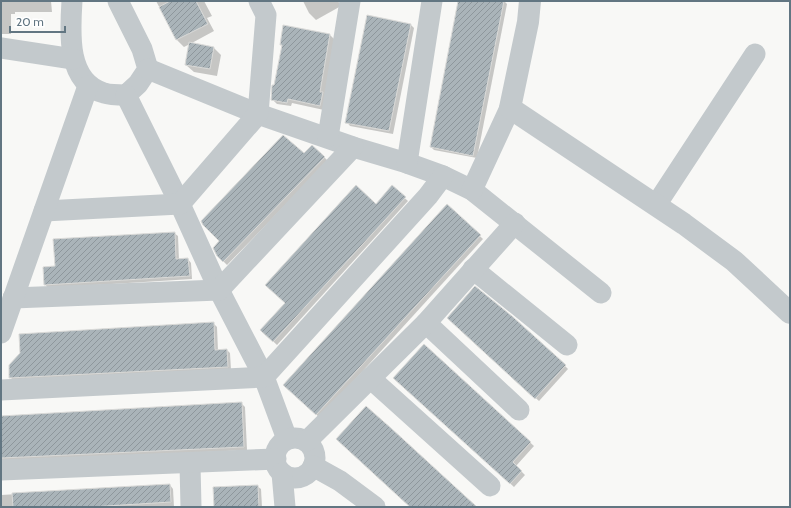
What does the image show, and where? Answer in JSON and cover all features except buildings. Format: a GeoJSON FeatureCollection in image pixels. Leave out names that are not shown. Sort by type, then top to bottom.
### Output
{"type":"FeatureCollection","features":[{"type":"Feature","properties":{"kind":"street"},"geometry":{"type":"LineString","coordinates":[[72,1],[73,60],[79,74],[88,86],[104,93],[126,96]]}},
{"type":"Feature","properties":{"kind":"street"},"geometry":{"type":"LineString","coordinates":[[118,1],[142,49],[148,69]]}},
{"type":"Feature","properties":{"kind":"street"},"geometry":{"type":"LineString","coordinates":[[44,211],[180,204],[258,114],[266,16],[260,1]]}},
{"type":"Feature","properties":{"kind":"street"},"geometry":{"type":"LineString","coordinates":[[328,138],[350,1]]}},
{"type":"Feature","properties":{"kind":"street"},"geometry":{"type":"LineString","coordinates":[[407,163],[432,1]]}},
{"type":"Feature","properties":{"kind":"street"},"geometry":{"type":"LineString","coordinates":[[472,190],[510,108],[528,22],[530,1]]}},
{"type":"Feature","properties":{"kind":"street"},"geometry":{"type":"LineString","coordinates":[[1,48],[73,60]]}},
{"type":"Feature","properties":{"kind":"street"},"geometry":{"type":"LineString","coordinates":[[656,205],[755,54]]}},
{"type":"Feature","properties":{"kind":"street"},"geometry":{"type":"LineString","coordinates":[[126,96],[138,84],[148,69]]}},
{"type":"Feature","properties":{"kind":"street"},"geometry":{"type":"LineString","coordinates":[[148,69],[258,114],[354,147],[407,163],[443,176],[472,190],[601,293]]}},
{"type":"Feature","properties":{"kind":"street"},"geometry":{"type":"LineString","coordinates":[[1,333],[88,86]]}},
{"type":"Feature","properties":{"kind":"street"},"geometry":{"type":"LineString","coordinates":[[1,470],[190,464],[279,466],[296,478],[303,476],[314,466],[315,452],[297,440],[219,290],[180,204],[126,96]]}},
{"type":"Feature","properties":{"kind":"street"},"geometry":{"type":"LineString","coordinates":[[510,108],[684,224],[734,261],[790,312]]}},
{"type":"Feature","properties":{"kind":"street"},"geometry":{"type":"LineString","coordinates":[[13,298],[219,290],[354,147]]}},
{"type":"Feature","properties":{"kind":"street"},"geometry":{"type":"LineString","coordinates":[[1,390],[264,377],[428,196],[443,176]]}},
{"type":"Feature","properties":{"kind":"street"},"geometry":{"type":"LineString","coordinates":[[285,507],[278,448],[297,440],[370,378],[426,323],[515,223]]}},
{"type":"Feature","properties":{"kind":"street"},"geometry":{"type":"LineString","coordinates":[[473,269],[567,345]]}},
{"type":"Feature","properties":{"kind":"street"},"geometry":{"type":"LineString","coordinates":[[426,323],[519,410]]}},
{"type":"Feature","properties":{"kind":"street"},"geometry":{"type":"LineString","coordinates":[[370,378],[490,486]]}},
{"type":"Feature","properties":{"kind":"street"},"geometry":{"type":"LineString","coordinates":[[190,464],[191,507]]}},
{"type":"Feature","properties":{"kind":"street"},"geometry":{"type":"LineString","coordinates":[[314,466],[340,481],[375,507]]}}]}
